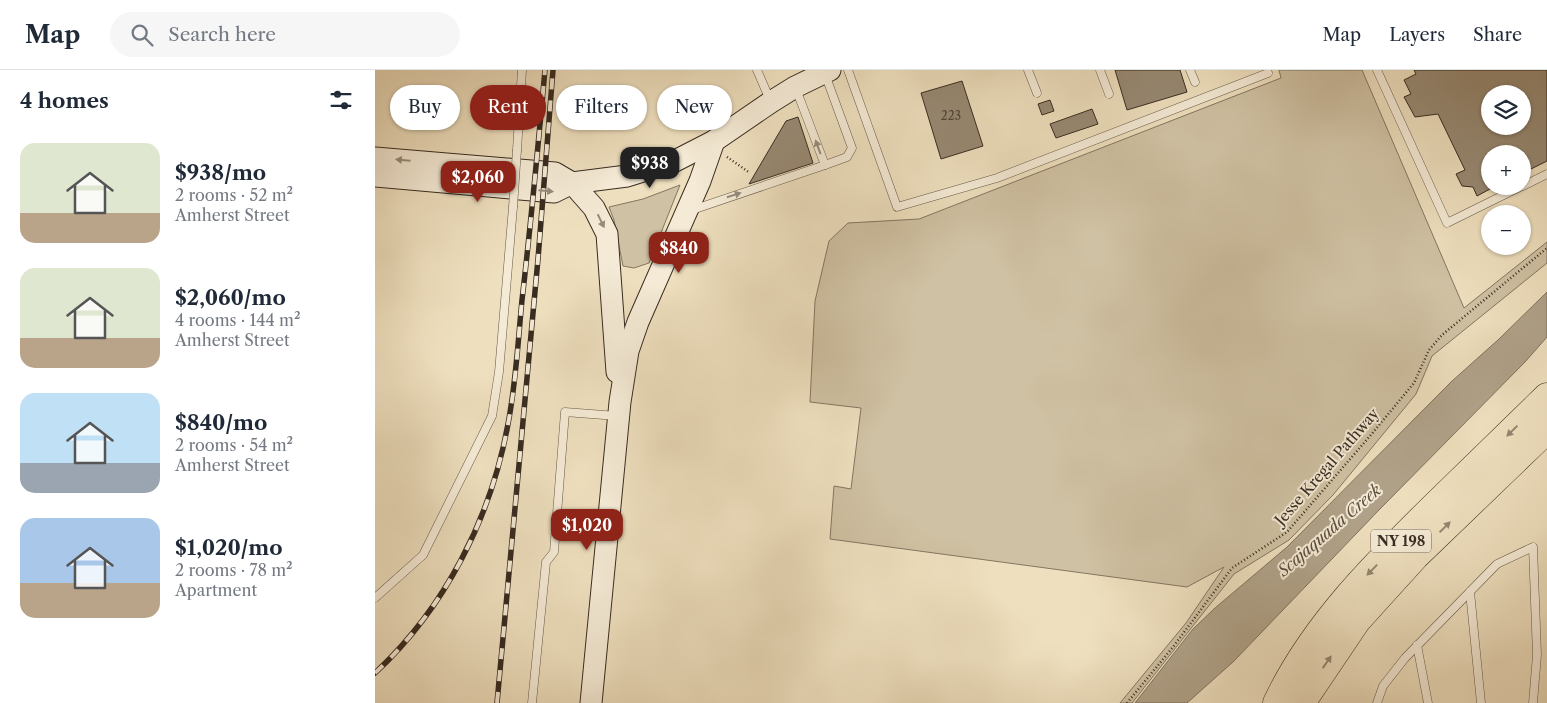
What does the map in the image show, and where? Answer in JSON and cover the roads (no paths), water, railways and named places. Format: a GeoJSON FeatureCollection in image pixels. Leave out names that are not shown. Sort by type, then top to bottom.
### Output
{"type":"FeatureCollection","features":[{"type":"Feature","properties":{"kind":"highway","name":"NY 198"},"geometry":{"type":"LineString","coordinates":[[1277,703],[1285,687],[1314,643],[1353,589],[1547,397]]}},
{"type":"Feature","properties":{"kind":"highway","name":"NY 198"},"geometry":{"type":"LineString","coordinates":[[1301,703],[1357,620],[1415,556],[1547,429]]}},
{"type":"Feature","properties":{"kind":"main road"},"geometry":{"type":"LineString","coordinates":[[591,703],[619,409],[628,351],[638,322],[687,211],[720,149],[771,102],[827,71]]}},
{"type":"Feature","properties":{"kind":"main road"},"geometry":{"type":"LineString","coordinates":[[375,176],[555,192],[571,183],[627,176],[720,149]]}},
{"type":"Feature","properties":{"kind":"main road"},"geometry":{"type":"LineString","coordinates":[[375,158],[555,174],[571,183],[594,208],[607,234],[619,409]]}},
{"type":"Feature","properties":{"kind":"lane"},"geometry":{"type":"LineString","coordinates":[[375,598],[423,555],[492,416],[499,372],[522,70]]}},
{"type":"Feature","properties":{"kind":"lane"},"geometry":{"type":"LineString","coordinates":[[757,70],[771,102]]}},
{"type":"Feature","properties":{"kind":"lane"},"geometry":{"type":"LineString","coordinates":[[848,70],[897,207],[997,178],[1269,73]]}},
{"type":"Feature","properties":{"kind":"lane"},"geometry":{"type":"LineString","coordinates":[[1028,70],[1037,93]]}},
{"type":"Feature","properties":{"kind":"lane"},"geometry":{"type":"LineString","coordinates":[[1100,70],[1109,94]]}},
{"type":"Feature","properties":{"kind":"lane"},"geometry":{"type":"LineString","coordinates":[[1190,70],[1195,82]]}},
{"type":"Feature","properties":{"kind":"lane"},"geometry":{"type":"LineString","coordinates":[[1377,70],[1447,223],[1504,195]]}},
{"type":"Feature","properties":{"kind":"lane"},"geometry":{"type":"LineString","coordinates":[[687,211],[847,157],[852,148],[827,71]]}},
{"type":"Feature","properties":{"kind":"lane"},"geometry":{"type":"LineString","coordinates":[[795,87],[825,165]]}},
{"type":"Feature","properties":{"kind":"lane"},"geometry":{"type":"LineString","coordinates":[[1531,182],[1547,174]]}},
{"type":"Feature","properties":{"kind":"lane"},"geometry":{"type":"LineString","coordinates":[[533,703],[546,562],[554,552],[565,412],[619,409]]}},
{"type":"Feature","properties":{"kind":"lane"},"geometry":{"type":"LineString","coordinates":[[1377,703],[1383,686],[1417,645],[1497,564],[1533,547],[1537,655],[1533,703]]}},
{"type":"Feature","properties":{"kind":"lane"},"geometry":{"type":"LineString","coordinates":[[1469,592],[1481,703]]}},
{"type":"Feature","properties":{"kind":"lane"},"geometry":{"type":"LineString","coordinates":[[1417,645],[1428,703]]}},
{"type":"Feature","properties":{"kind":"water","name":"Scajaquada Creek"},"geometry":{"type":"Polygon","coordinates":[[[1547,292],[1547,337],[1525,362],[1233,662],[1187,703],[1135,703],[1193,629],[1287,547],[1451,382],[1547,292]]]}},
{"type":"Feature","properties":{"kind":"railway"},"geometry":{"type":"LineString","coordinates":[[375,673],[423,620],[443,590],[477,527],[500,459],[511,409],[515,378],[545,70]]}},
{"type":"Feature","properties":{"kind":"railway"},"geometry":{"type":"LineString","coordinates":[[497,703],[538,259],[553,70]]}}]}
